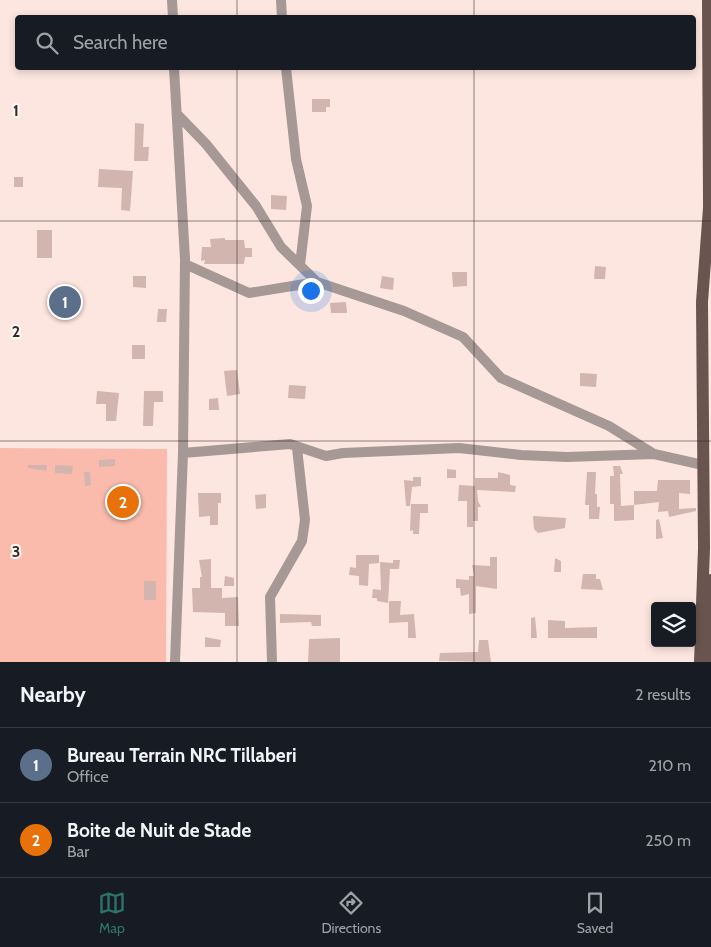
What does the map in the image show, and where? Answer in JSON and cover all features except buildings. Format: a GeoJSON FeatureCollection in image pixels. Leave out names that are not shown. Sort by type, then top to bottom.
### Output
{"type":"FeatureCollection","features":[{"type":"Feature","properties":{"kind":"main road"},"geometry":{"type":"LineString","coordinates":[[705,661],[702,302],[709,198],[708,0]]}},
{"type":"Feature","properties":{"kind":"main road"},"geometry":{"type":"LineString","coordinates":[[705,661],[711,572]]}},
{"type":"Feature","properties":{"kind":"street"},"geometry":{"type":"LineString","coordinates":[[172,0],[173,15]]}},
{"type":"Feature","properties":{"kind":"street"},"geometry":{"type":"LineString","coordinates":[[281,0],[282,15]]}},
{"type":"Feature","properties":{"kind":"street"},"geometry":{"type":"LineString","coordinates":[[174,70],[185,264],[183,453],[175,662]]}},
{"type":"Feature","properties":{"kind":"street"},"geometry":{"type":"LineString","coordinates":[[286,70],[296,159],[307,206],[300,265]]}},
{"type":"Feature","properties":{"kind":"street"},"geometry":{"type":"LineString","coordinates":[[177,114],[206,144],[256,206],[281,247],[317,282],[404,311],[463,337],[501,378],[609,426],[654,454]]}},
{"type":"Feature","properties":{"kind":"street"},"geometry":{"type":"LineString","coordinates":[[185,264],[249,293],[317,282]]}},
{"type":"Feature","properties":{"kind":"street"},"geometry":{"type":"LineString","coordinates":[[183,453],[290,444],[297,448],[326,456],[343,453],[459,448],[566,458],[654,454],[703,465]]}},
{"type":"Feature","properties":{"kind":"street"},"geometry":{"type":"LineString","coordinates":[[272,662],[270,597],[302,541],[305,520],[297,448]]}},
{"type":"Feature","properties":{"kind":"shaded area"},"geometry":{"type":"Polygon","coordinates":[[[0,448],[167,449],[166,662],[0,662],[0,448]]]}},
{"type":"Feature","properties":{"kind":"place","name":"Bureau Terrain NRC Tillaberi"},"geometry":{"type":"Point","coordinates":[65,302]}},
{"type":"Feature","properties":{"kind":"place","name":"Boite de Nuit de Stade"},"geometry":{"type":"Point","coordinates":[123,502]}}]}
